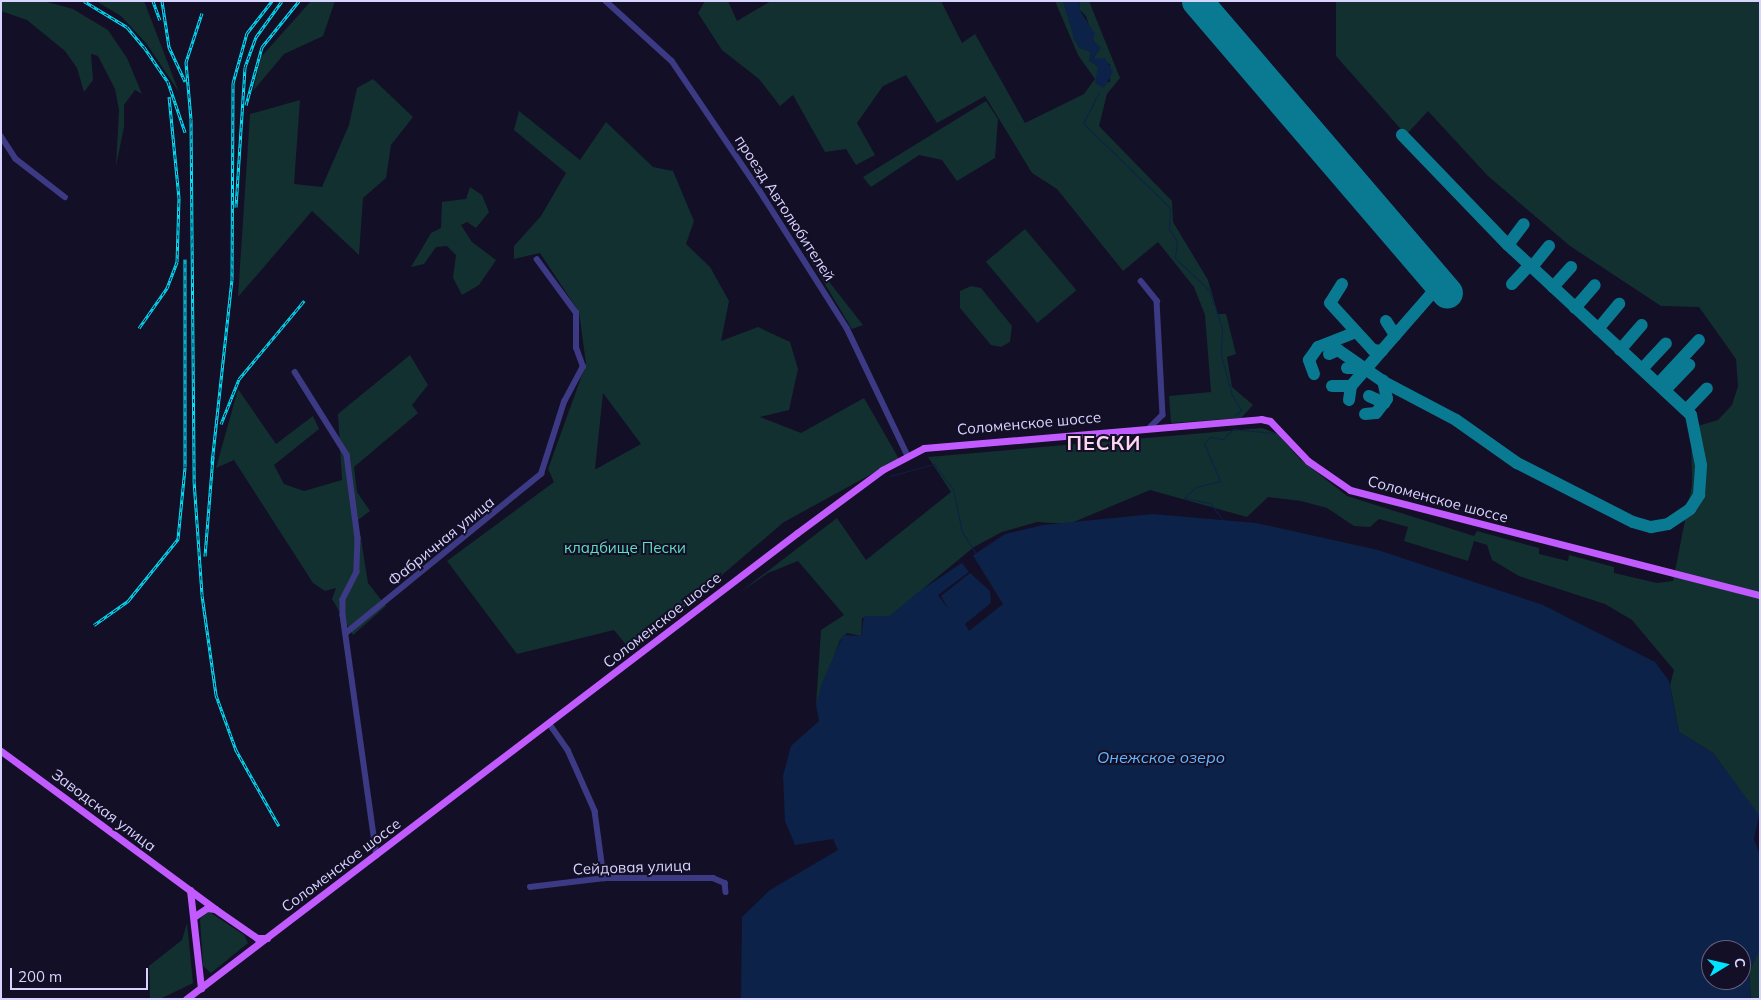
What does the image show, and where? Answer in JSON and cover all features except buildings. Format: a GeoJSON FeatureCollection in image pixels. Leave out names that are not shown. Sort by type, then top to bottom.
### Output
{"type":"FeatureCollection","features":[{"type":"Feature","properties":{"kind":"main road","name":"Соломенское шоссе"},"geometry":{"type":"LineString","coordinates":[[186,999],[907,454],[944,444],[1260,419],[1270,422],[1308,461],[1350,490],[1760,595]]}},
{"type":"Feature","properties":{"kind":"main road","name":"Заводская улица"},"geometry":{"type":"LineString","coordinates":[[1,751],[250,934]]}},
{"type":"Feature","properties":{"kind":"main road"},"geometry":{"type":"LineString","coordinates":[[190,890],[196,916],[202,988]]}},
{"type":"Feature","properties":{"kind":"main road"},"geometry":{"type":"LineString","coordinates":[[196,916],[207,908],[215,910]]}},
{"type":"Feature","properties":{"kind":"main road"},"geometry":{"type":"LineString","coordinates":[[249,952],[250,934],[268,938]]}},
{"type":"Feature","properties":{"kind":"main road"},"geometry":{"type":"LineString","coordinates":[[200,968],[216,977]]}},
{"type":"Feature","properties":{"kind":"street","name":"проезд Автолюбителей"},"geometry":{"type":"LineString","coordinates":[[606,1],[672,61],[760,191],[847,328],[907,454]]}},
{"type":"Feature","properties":{"kind":"street"},"geometry":{"type":"LineString","coordinates":[[1,136],[16,159],[65,197]]}},
{"type":"Feature","properties":{"kind":"street","name":"Фабричная улица"},"geometry":{"type":"LineString","coordinates":[[346,633],[541,474],[564,402],[582,367],[576,348],[576,313],[537,260]]}},
{"type":"Feature","properties":{"kind":"street"},"geometry":{"type":"LineString","coordinates":[[1141,282],[1157,301],[1163,414],[1151,427]]}},
{"type":"Feature","properties":{"kind":"street"},"geometry":{"type":"LineString","coordinates":[[295,372],[347,455],[358,538],[357,572],[343,600],[377,856]]}},
{"type":"Feature","properties":{"kind":"street"},"geometry":{"type":"LineString","coordinates":[[549,723],[586,787],[602,844],[604,878]]}},
{"type":"Feature","properties":{"kind":"street","name":"Сейдовая улица"},"geometry":{"type":"LineString","coordinates":[[530,887],[604,878],[713,878],[725,883],[726,892]]}},
{"type":"Feature","properties":{"kind":"green space"},"geometry":{"type":"Polygon","coordinates":[[[1,1],[44,1],[73,9],[108,30],[127,58],[142,94],[135,90],[124,105],[124,127],[116,166],[119,110],[115,89],[98,56],[91,54],[93,80],[84,92],[77,68],[65,51],[27,20],[1,11],[1,1]]]}},
{"type":"Feature","properties":{"kind":"green space"},"geometry":{"type":"Polygon","coordinates":[[[96,1],[144,1],[179,92],[146,43],[121,16],[96,1]]]}},
{"type":"Feature","properties":{"kind":"green space"},"geometry":{"type":"Polygon","coordinates":[[[311,1],[335,1],[323,36],[284,54],[253,91],[261,57],[311,1]]]}},
{"type":"Feature","properties":{"kind":"green space"},"geometry":{"type":"Polygon","coordinates":[[[705,1],[728,1],[737,21],[771,1],[941,1],[962,43],[975,34],[1025,123],[1084,94],[1095,79],[1078,55],[1055,1],[1064,1],[1069,10],[1074,38],[1079,47],[1091,52],[1089,60],[1098,67],[1099,83],[1110,82],[1110,64],[1093,59],[1100,48],[1095,45],[1086,16],[1079,9],[1080,1],[1089,1],[1120,78],[1107,94],[1099,126],[1172,201],[1173,222],[1208,280],[1218,314],[1226,314],[1236,354],[1227,357],[1232,387],[1253,405],[1241,418],[1171,423],[1169,396],[1211,392],[1205,315],[1194,287],[1158,242],[1123,271],[1057,189],[1032,173],[985,96],[937,123],[906,75],[883,86],[857,123],[875,155],[856,165],[846,149],[825,152],[793,95],[780,106],[759,79],[722,50],[698,13],[705,1]]]}},
{"type":"Feature","properties":{"kind":"green space"},"geometry":{"type":"Polygon","coordinates":[[[1336,1],[1760,1],[1760,818],[1713,753],[1679,732],[1670,685],[1674,670],[1632,620],[1605,604],[1519,576],[1492,560],[1487,545],[1474,541],[1468,561],[1404,541],[1408,527],[1379,519],[1370,527],[1354,526],[1327,508],[1301,501],[1268,497],[1247,517],[1150,490],[1069,524],[1037,522],[1002,532],[974,547],[890,616],[862,618],[861,636],[847,633],[840,640],[816,705],[821,630],[844,615],[798,561],[768,573],[739,593],[837,518],[866,560],[951,492],[928,457],[1262,428],[1278,434],[1300,459],[1347,496],[1474,536],[1477,531],[1539,548],[1539,554],[1568,561],[1569,555],[1614,567],[1614,573],[1657,583],[1673,581],[1692,485],[1691,428],[1718,420],[1732,405],[1738,386],[1736,359],[1699,307],[1661,306],[1570,246],[1488,176],[1428,111],[1406,135],[1336,56],[1336,1]]]}},
{"type":"Feature","properties":{"kind":"green space"},"geometry":{"type":"Polygon","coordinates":[[[373,79],[413,117],[391,145],[386,178],[363,198],[359,255],[312,211],[238,297],[250,114],[300,100],[294,184],[322,187],[349,125],[357,88],[373,79]]]}},
{"type":"Feature","properties":{"kind":"green space"},"geometry":{"type":"Polygon","coordinates":[[[986,101],[998,119],[995,158],[957,181],[942,160],[919,155],[871,187],[863,177],[986,101]]]}},
{"type":"Feature","properties":{"kind":"green space","name":"кладбище Пески"},"geometry":{"type":"Polygon","coordinates":[[[519,111],[580,160],[606,122],[653,167],[673,171],[694,221],[686,244],[710,267],[729,301],[721,341],[758,327],[790,342],[798,369],[789,410],[760,417],[801,433],[864,398],[899,459],[784,522],[632,652],[614,630],[517,654],[447,561],[554,482],[548,469],[586,364],[579,312],[540,253],[514,259],[514,246],[541,216],[566,173],[514,130],[519,111]],[[603,393],[595,469],[641,444],[603,393]]]}},
{"type":"Feature","properties":{"kind":"green space"},"geometry":{"type":"Polygon","coordinates":[[[470,187],[482,195],[489,212],[476,228],[467,222],[461,225],[472,242],[496,260],[479,285],[462,295],[453,278],[456,255],[447,246],[436,247],[424,264],[411,267],[431,233],[441,228],[442,202],[466,199],[470,187]]]}},
{"type":"Feature","properties":{"kind":"green space"},"geometry":{"type":"Polygon","coordinates":[[[1025,229],[1076,290],[1037,323],[986,262],[1025,229]]]}},
{"type":"Feature","properties":{"kind":"green space"},"geometry":{"type":"Polygon","coordinates":[[[805,251],[863,325],[852,329],[805,251]]]}},
{"type":"Feature","properties":{"kind":"green space"},"geometry":{"type":"Polygon","coordinates":[[[971,286],[981,288],[1012,326],[1010,342],[1001,347],[991,345],[960,308],[960,291],[971,286]]]}},
{"type":"Feature","properties":{"kind":"green space"},"geometry":{"type":"Polygon","coordinates":[[[410,355],[428,385],[412,405],[418,413],[354,467],[357,492],[370,511],[358,520],[368,583],[386,606],[353,635],[332,599],[336,588],[325,591],[313,583],[234,460],[216,468],[238,389],[276,444],[313,416],[319,429],[274,465],[284,484],[304,491],[342,480],[338,414],[410,355]]]}},
{"type":"Feature","properties":{"kind":"green space"},"geometry":{"type":"Polygon","coordinates":[[[208,911],[244,935],[248,943],[211,973],[203,966],[200,919],[208,911]]]}},
{"type":"Feature","properties":{"kind":"green space"},"geometry":{"type":"Polygon","coordinates":[[[187,923],[193,983],[160,999],[150,999],[149,966],[182,940],[187,923]]]}},
{"type":"Feature","properties":{"kind":"green space"},"geometry":{"type":"Polygon","coordinates":[[[1760,948],[1760,999],[1751,999],[1751,968],[1760,948]]]}},
{"type":"Feature","properties":{"kind":"water"},"geometry":{"type":"Polygon","coordinates":[[[1080,1],[1079,9],[1095,34],[1093,40],[1103,50],[1100,48],[1093,59],[1105,58],[1113,72],[1104,88],[1095,83],[1098,67],[1089,60],[1091,52],[1079,48],[1063,2],[1080,1]]]}},
{"type":"Feature","properties":{"kind":"water","name":"Онежское озеро"},"geometry":{"type":"Polygon","coordinates":[[[1153,514],[1256,523],[1378,550],[1543,605],[1655,662],[1669,681],[1679,732],[1713,753],[1759,815],[1754,839],[1760,856],[1760,948],[1751,968],[1751,940],[1701,940],[1701,990],[1750,990],[1751,999],[741,999],[742,917],[770,890],[838,850],[833,839],[795,845],[785,821],[783,776],[791,746],[819,721],[816,705],[822,683],[843,635],[861,636],[864,616],[890,616],[917,593],[1005,534],[1043,525],[1153,514]]]}},
{"type":"Feature","properties":{"kind":"pier"},"geometry":{"type":"Polygon","coordinates":[[[972,554],[1003,604],[969,631],[965,624],[991,603],[990,591],[970,573],[941,596],[949,610],[938,595],[969,572],[962,563],[972,554]]]}},
{"type":"Feature","properties":{"kind":"waterway"},"geometry":{"type":"LineString","coordinates":[[1099,92],[1083,123],[1170,208],[1169,229],[1177,241],[1175,258],[1209,290],[1222,327],[1221,355],[1231,393],[1241,410],[1234,416]]}},
{"type":"Feature","properties":{"kind":"waterway"},"geometry":{"type":"LineString","coordinates":[[1222,519],[1210,503],[1184,498],[1196,487],[1220,481],[1204,443],[1210,437],[1223,439],[1233,429],[1274,433]]}},
{"type":"Feature","properties":{"kind":"waterway"},"geometry":{"type":"LineString","coordinates":[[890,476],[934,464],[953,489],[962,532],[975,552]]}},
{"type":"Feature","properties":{"kind":"taxiway"},"geometry":{"type":"LineString","coordinates":[[1329,354],[1338,350],[1384,382],[1456,420],[1517,463],[1633,522],[1651,527],[1668,524],[1690,509],[1699,495],[1701,465],[1691,415],[1508,245],[1402,135]]}},
{"type":"Feature","properties":{"kind":"taxiway"},"geometry":{"type":"LineString","coordinates":[[1508,245],[1524,224]]}},
{"type":"Feature","properties":{"kind":"taxiway"},"geometry":{"type":"LineString","coordinates":[[1532,267],[1549,246]]}},
{"type":"Feature","properties":{"kind":"taxiway"},"geometry":{"type":"LineString","coordinates":[[1512,284],[1530,265]]}},
{"type":"Feature","properties":{"kind":"taxiway"},"geometry":{"type":"LineString","coordinates":[[1553,287],[1571,267]]}},
{"type":"Feature","properties":{"kind":"taxiway"},"geometry":{"type":"LineString","coordinates":[[1342,284],[1330,303],[1373,350],[1382,351]]}},
{"type":"Feature","properties":{"kind":"taxiway"},"geometry":{"type":"LineString","coordinates":[[1349,400],[1351,386],[1439,285]]}},
{"type":"Feature","properties":{"kind":"taxiway"},"geometry":{"type":"LineString","coordinates":[[1575,308],[1595,285]]}},
{"type":"Feature","properties":{"kind":"taxiway"},"geometry":{"type":"LineString","coordinates":[[1598,329],[1619,304]]}},
{"type":"Feature","properties":{"kind":"taxiway"},"geometry":{"type":"LineString","coordinates":[[1386,321],[1395,335]]}},
{"type":"Feature","properties":{"kind":"taxiway"},"geometry":{"type":"LineString","coordinates":[[1620,350],[1642,325]]}},
{"type":"Feature","properties":{"kind":"taxiway"},"geometry":{"type":"LineString","coordinates":[[1314,374],[1309,360],[1318,347],[1356,332]]}},
{"type":"Feature","properties":{"kind":"taxiway"},"geometry":{"type":"LineString","coordinates":[[1658,384],[1699,340]]}},
{"type":"Feature","properties":{"kind":"taxiway"},"geometry":{"type":"LineString","coordinates":[[1642,369],[1666,343]]}},
{"type":"Feature","properties":{"kind":"taxiway"},"geometry":{"type":"LineString","coordinates":[[1665,390],[1689,365]]}},
{"type":"Feature","properties":{"kind":"taxiway"},"geometry":{"type":"LineString","coordinates":[[1347,368],[1367,368]]}},
{"type":"Feature","properties":{"kind":"taxiway"},"geometry":{"type":"LineString","coordinates":[[1365,414],[1376,413],[1387,399],[1383,380]]}},
{"type":"Feature","properties":{"kind":"taxiway"},"geometry":{"type":"LineString","coordinates":[[1332,386],[1351,386]]}},
{"type":"Feature","properties":{"kind":"taxiway"},"geometry":{"type":"LineString","coordinates":[[1686,410],[1707,388]]}},
{"type":"Feature","properties":{"kind":"taxiway"},"geometry":{"type":"LineString","coordinates":[[1369,396],[1384,403]]}},
{"type":"Feature","properties":{"kind":"runway"},"geometry":{"type":"LineString","coordinates":[[1197,1],[1447,293]]}},
{"type":"Feature","properties":{"kind":"railway"},"geometry":{"type":"LineString","coordinates":[[84,1],[127,27],[144,47],[168,82],[185,132]]}},
{"type":"Feature","properties":{"kind":"railway"},"geometry":{"type":"LineString","coordinates":[[153,1],[160,20]]}},
{"type":"Feature","properties":{"kind":"railway"},"geometry":{"type":"LineString","coordinates":[[162,1],[169,47],[185,81]]}},
{"type":"Feature","properties":{"kind":"railway"},"geometry":{"type":"LineString","coordinates":[[212,463],[232,280],[233,83],[247,33],[272,1]]}},
{"type":"Feature","properties":{"kind":"railway"},"geometry":{"type":"LineString","coordinates":[[236,207],[245,67],[256,37],[282,1]]}},
{"type":"Feature","properties":{"kind":"railway"},"geometry":{"type":"LineString","coordinates":[[246,105],[262,47],[299,1]]}},
{"type":"Feature","properties":{"kind":"railway"},"geometry":{"type":"LineString","coordinates":[[202,13],[186,62],[191,119],[194,480],[202,595],[216,695],[236,750],[279,826]]}},
{"type":"Feature","properties":{"kind":"railway"},"geometry":{"type":"LineString","coordinates":[[139,328],[167,288],[177,262],[179,198],[169,96]]}},
{"type":"Feature","properties":{"kind":"railway"},"geometry":{"type":"LineString","coordinates":[[94,625],[128,601],[178,539],[185,467],[185,259]]}},
{"type":"Feature","properties":{"kind":"railway"},"geometry":{"type":"LineString","coordinates":[[221,424],[239,379],[304,301]]}},
{"type":"Feature","properties":{"kind":"railway"},"geometry":{"type":"LineString","coordinates":[[205,556],[213,456]]}},
{"type":"Feature","properties":{"kind":"district","name":"ПЕСКИ"},"geometry":{"type":"Point","coordinates":[1104,442]}}]}
